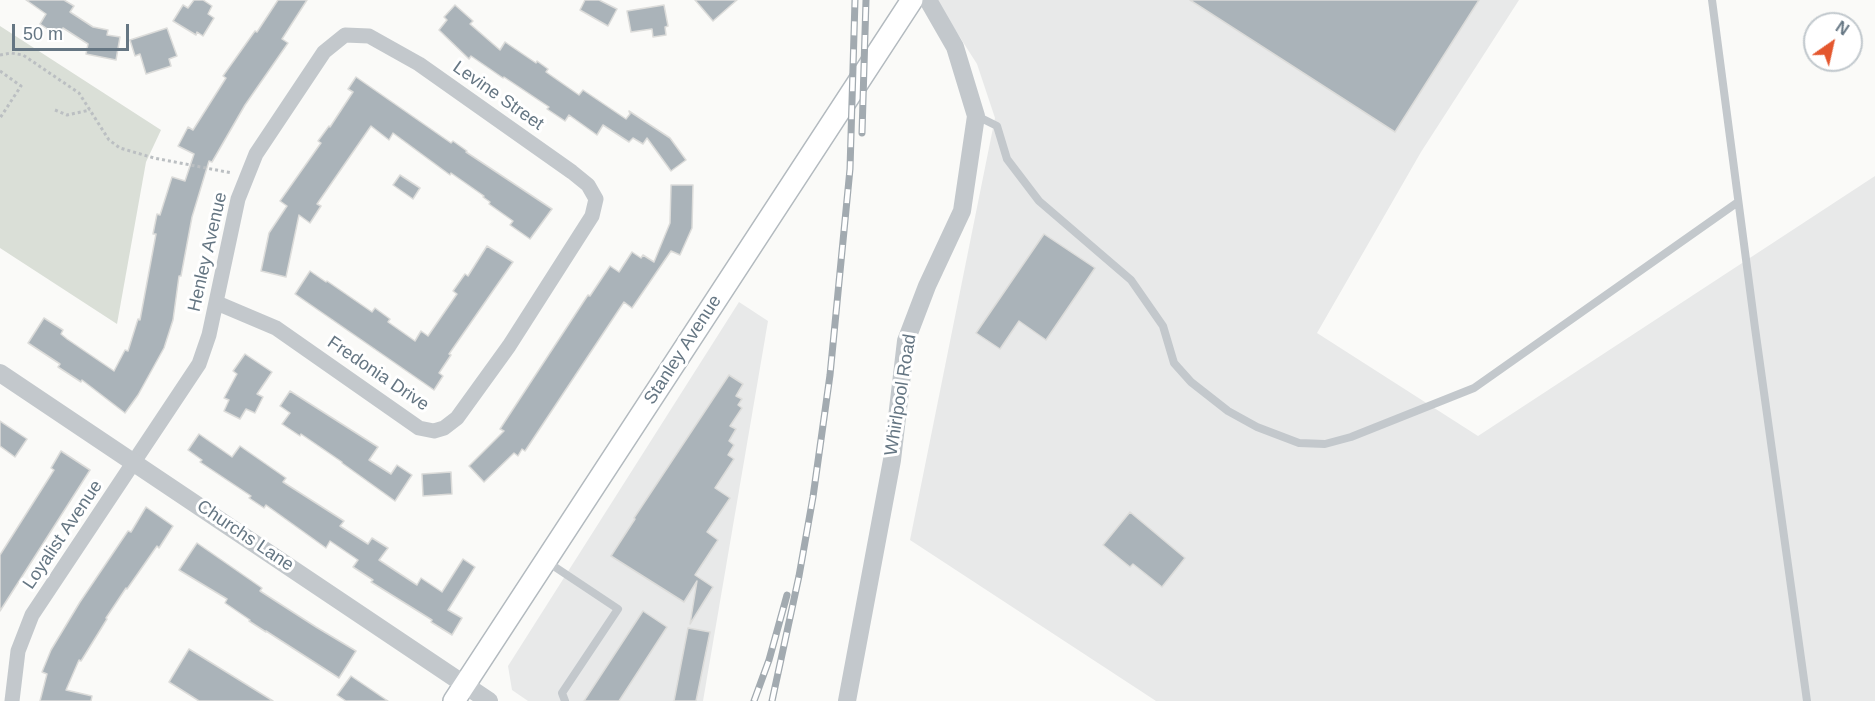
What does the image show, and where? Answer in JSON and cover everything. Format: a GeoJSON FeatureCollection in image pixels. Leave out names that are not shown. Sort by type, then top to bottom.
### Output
{"type":"FeatureCollection","features":[{"type":"Feature","properties":{"kind":"main road","name":"Stanley Avenue"},"geometry":{"type":"LineString","coordinates":[[459,693],[544,560],[847,103],[912,0]]}},
{"type":"Feature","properties":{"kind":"street","name":"Whirlpool Road"},"geometry":{"type":"LineString","coordinates":[[847,701],[892,460],[906,341],[927,286],[962,211],[976,116],[955,47],[928,0]]}},
{"type":"Feature","properties":{"kind":"street","name":"Levine Street"},"geometry":{"type":"LineString","coordinates":[[324,52],[345,35],[369,36],[419,64],[572,172],[588,185],[596,199],[592,216],[575,242]]}},
{"type":"Feature","properties":{"kind":"street","name":"Henley Avenue"},"geometry":{"type":"LineString","coordinates":[[135,462],[199,364],[217,303],[238,199],[256,154],[324,52]]}},
{"type":"Feature","properties":{"kind":"street","name":"Fredonia Drive"},"geometry":{"type":"LineString","coordinates":[[217,303],[276,328],[418,428],[434,431],[444,428],[457,418],[509,346],[575,242]]}},
{"type":"Feature","properties":{"kind":"street","name":"Churchs Lane"},"geometry":{"type":"LineString","coordinates":[[0,373],[135,462],[459,693],[489,701]]}},
{"type":"Feature","properties":{"kind":"street","name":"Loyalist Avenue"},"geometry":{"type":"LineString","coordinates":[[12,701],[18,651],[32,615],[135,462]]}},
{"type":"Feature","properties":{"kind":"lane"},"geometry":{"type":"LineString","coordinates":[[1712,0],[1807,701]]}},
{"type":"Feature","properties":{"kind":"lane"},"geometry":{"type":"LineString","coordinates":[[976,116],[997,126],[1007,159],[1039,201],[1131,280],[1163,326],[1174,363],[1191,382],[1228,411],[1257,427],[1299,443],[1324,444],[1351,438],[1473,388],[1738,202]]}},
{"type":"Feature","properties":{"kind":"lane"},"geometry":{"type":"LineString","coordinates":[[544,560],[618,609],[562,693],[565,701]]}},
{"type":"Feature","properties":{"kind":"path"},"geometry":{"type":"LineString","coordinates":[[0,55],[17,54],[29,58],[79,93],[109,140],[120,148],[154,158],[248,177]]}},
{"type":"Feature","properties":{"kind":"path"},"geometry":{"type":"LineString","coordinates":[[0,71],[21,86],[0,118]]}},
{"type":"Feature","properties":{"kind":"path"},"geometry":{"type":"LineString","coordinates":[[55,110],[67,115],[90,110]]}},
{"type":"Feature","properties":{"kind":"shaded area"},"geometry":{"type":"Polygon","coordinates":[[[936,0],[1519,0],[1421,152],[1317,333],[1478,436],[1875,176],[1875,701],[1156,701],[910,540],[995,118],[977,64],[936,0]]]}},
{"type":"Feature","properties":{"kind":"shaded area"},"geometry":{"type":"Polygon","coordinates":[[[0,26],[161,130],[146,162],[117,324],[0,248],[0,26]]]}},
{"type":"Feature","properties":{"kind":"shaded area"},"geometry":{"type":"Polygon","coordinates":[[[739,302],[768,321],[703,701],[528,701],[512,690],[508,666],[739,302]]]}},
{"type":"Feature","properties":{"kind":"building"},"geometry":{"type":"Polygon","coordinates":[[[26,0],[64,0],[74,6],[70,12],[93,27],[108,30],[107,35],[120,37],[116,60],[86,54],[88,44],[63,28],[58,36],[40,24],[46,14],[26,0]]]}},
{"type":"Feature","properties":{"kind":"building"},"geometry":{"type":"Polygon","coordinates":[[[194,0],[203,0],[212,6],[208,14],[214,18],[203,36],[197,32],[196,35],[173,21],[183,5],[188,8],[194,0]]]}},
{"type":"Feature","properties":{"kind":"building"},"geometry":{"type":"Polygon","coordinates":[[[278,0],[307,0],[282,39],[288,43],[245,105],[212,162],[209,161],[192,217],[181,276],[179,276],[173,320],[164,348],[138,395],[125,413],[82,380],[81,382],[58,367],[60,364],[28,343],[44,318],[63,330],[61,334],[67,339],[114,371],[125,350],[128,351],[138,319],[140,320],[156,234],[153,234],[157,214],[160,215],[172,177],[185,181],[194,154],[178,146],[188,127],[193,130],[226,78],[223,76],[278,0]]]}},
{"type":"Feature","properties":{"kind":"building"},"geometry":{"type":"Polygon","coordinates":[[[585,0],[599,0],[617,9],[608,26],[580,10],[585,0]]]}},
{"type":"Feature","properties":{"kind":"building"},"geometry":{"type":"Polygon","coordinates":[[[695,0],[737,0],[713,21],[695,0]]]}},
{"type":"Feature","properties":{"kind":"building"},"geometry":{"type":"Polygon","coordinates":[[[1190,0],[1479,0],[1395,132],[1190,0]]]}},
{"type":"Feature","properties":{"kind":"building"},"geometry":{"type":"Polygon","coordinates":[[[455,5],[473,21],[470,24],[500,50],[505,42],[536,63],[537,61],[548,69],[546,72],[579,95],[583,90],[626,119],[630,114],[629,111],[670,138],[686,160],[671,171],[647,138],[643,144],[633,138],[629,142],[603,125],[597,135],[569,115],[565,121],[547,109],[549,107],[504,77],[471,56],[469,59],[439,30],[447,20],[444,17],[455,5]]]}},
{"type":"Feature","properties":{"kind":"building"},"geometry":{"type":"Polygon","coordinates":[[[664,5],[668,26],[665,27],[666,35],[653,37],[652,29],[631,32],[627,11],[664,5]]]}},
{"type":"Feature","properties":{"kind":"building"},"geometry":{"type":"Polygon","coordinates":[[[167,28],[177,56],[169,59],[171,66],[146,74],[140,54],[135,56],[130,40],[167,28]]]}},
{"type":"Feature","properties":{"kind":"building"},"geometry":{"type":"Polygon","coordinates":[[[356,77],[552,209],[530,239],[510,225],[513,221],[489,204],[490,202],[484,196],[451,173],[450,175],[393,133],[389,140],[371,126],[317,204],[321,206],[310,223],[299,215],[286,277],[261,271],[269,233],[287,206],[280,201],[321,143],[318,141],[353,92],[348,89],[356,77]]]}},
{"type":"Feature","properties":{"kind":"building"},"geometry":{"type":"Polygon","coordinates":[[[400,175],[420,188],[413,199],[393,185],[400,175]]]}},
{"type":"Feature","properties":{"kind":"building"},"geometry":{"type":"Polygon","coordinates":[[[671,185],[693,185],[692,228],[680,255],[671,251],[632,308],[624,302],[525,451],[522,449],[518,456],[514,453],[484,482],[469,466],[504,431],[500,429],[588,295],[590,296],[610,266],[619,272],[632,252],[641,258],[643,255],[654,262],[670,223],[671,185]]]}},
{"type":"Feature","properties":{"kind":"building"},"geometry":{"type":"Polygon","coordinates":[[[1044,234],[1095,268],[1046,340],[1019,321],[1000,349],[976,333],[1044,234]]]}},
{"type":"Feature","properties":{"kind":"building"},"geometry":{"type":"Polygon","coordinates":[[[487,246],[513,262],[449,354],[451,355],[439,373],[443,376],[434,390],[295,294],[310,271],[372,312],[375,308],[390,319],[388,322],[415,341],[421,331],[428,336],[457,294],[453,291],[465,274],[468,276],[487,246]]]}},
{"type":"Feature","properties":{"kind":"building"},"geometry":{"type":"Polygon","coordinates":[[[245,354],[272,372],[257,394],[263,397],[255,413],[246,409],[240,419],[224,411],[229,400],[224,398],[237,374],[233,371],[245,354]]]}},
{"type":"Feature","properties":{"kind":"building"},"geometry":{"type":"Polygon","coordinates":[[[729,375],[743,384],[736,396],[742,399],[738,405],[742,408],[730,426],[736,429],[729,441],[734,445],[728,455],[734,459],[715,488],[730,498],[707,532],[718,540],[695,575],[713,587],[690,624],[697,581],[684,602],[611,556],[729,375]]]}},
{"type":"Feature","properties":{"kind":"building"},"geometry":{"type":"Polygon","coordinates":[[[290,391],[378,447],[369,460],[391,474],[397,465],[412,475],[395,501],[301,434],[300,436],[282,424],[290,413],[280,406],[290,391]]]}},
{"type":"Feature","properties":{"kind":"building"},"geometry":{"type":"Polygon","coordinates":[[[0,421],[27,439],[15,457],[0,446],[0,421]]]}},
{"type":"Feature","properties":{"kind":"building"},"geometry":{"type":"Polygon","coordinates":[[[199,434],[232,457],[240,446],[286,478],[283,482],[344,521],[340,526],[368,544],[372,538],[388,548],[379,560],[417,585],[421,578],[442,592],[463,559],[475,567],[448,610],[462,618],[452,635],[371,582],[373,580],[353,567],[358,560],[330,541],[326,548],[266,505],[264,508],[249,498],[251,496],[200,462],[202,460],[188,450],[199,434]]]}},
{"type":"Feature","properties":{"kind":"building"},"geometry":{"type":"Polygon","coordinates":[[[61,451],[90,470],[0,611],[0,555],[54,470],[51,468],[61,451]]]}},
{"type":"Feature","properties":{"kind":"building"},"geometry":{"type":"Polygon","coordinates":[[[451,472],[452,494],[423,496],[422,474],[451,472]]]}},
{"type":"Feature","properties":{"kind":"building"},"geometry":{"type":"Polygon","coordinates":[[[146,507],[173,526],[159,548],[157,546],[126,588],[81,661],[79,660],[66,690],[92,696],[91,701],[40,701],[47,674],[42,672],[51,650],[80,602],[128,531],[131,532],[146,507]]]}},
{"type":"Feature","properties":{"kind":"building"},"geometry":{"type":"Polygon","coordinates":[[[1130,512],[1185,558],[1162,587],[1133,564],[1130,567],[1103,545],[1130,512]]]}},
{"type":"Feature","properties":{"kind":"building"},"geometry":{"type":"Polygon","coordinates":[[[197,543],[262,588],[260,591],[356,651],[339,678],[249,621],[225,603],[227,599],[179,570],[197,543]]]}},
{"type":"Feature","properties":{"kind":"building"},"geometry":{"type":"Polygon","coordinates":[[[643,611],[667,627],[619,701],[584,701],[643,611]]]}},
{"type":"Feature","properties":{"kind":"building"},"geometry":{"type":"Polygon","coordinates":[[[688,628],[710,632],[696,701],[674,701],[688,628]]]}},
{"type":"Feature","properties":{"kind":"building"},"geometry":{"type":"Polygon","coordinates":[[[189,649],[273,701],[199,701],[169,682],[189,649]]]}},
{"type":"Feature","properties":{"kind":"building"},"geometry":{"type":"Polygon","coordinates":[[[351,676],[388,701],[346,701],[337,695],[351,676]]]}},
{"type":"Feature","properties":{"kind":"railway"},"geometry":{"type":"LineString","coordinates":[[772,701],[799,576],[830,375],[850,169],[855,0]]}},
{"type":"Feature","properties":{"kind":"railway"},"geometry":{"type":"LineString","coordinates":[[862,133],[866,0]]}},
{"type":"Feature","properties":{"kind":"railway"},"geometry":{"type":"LineString","coordinates":[[754,701],[769,660],[787,595]]}}]}
